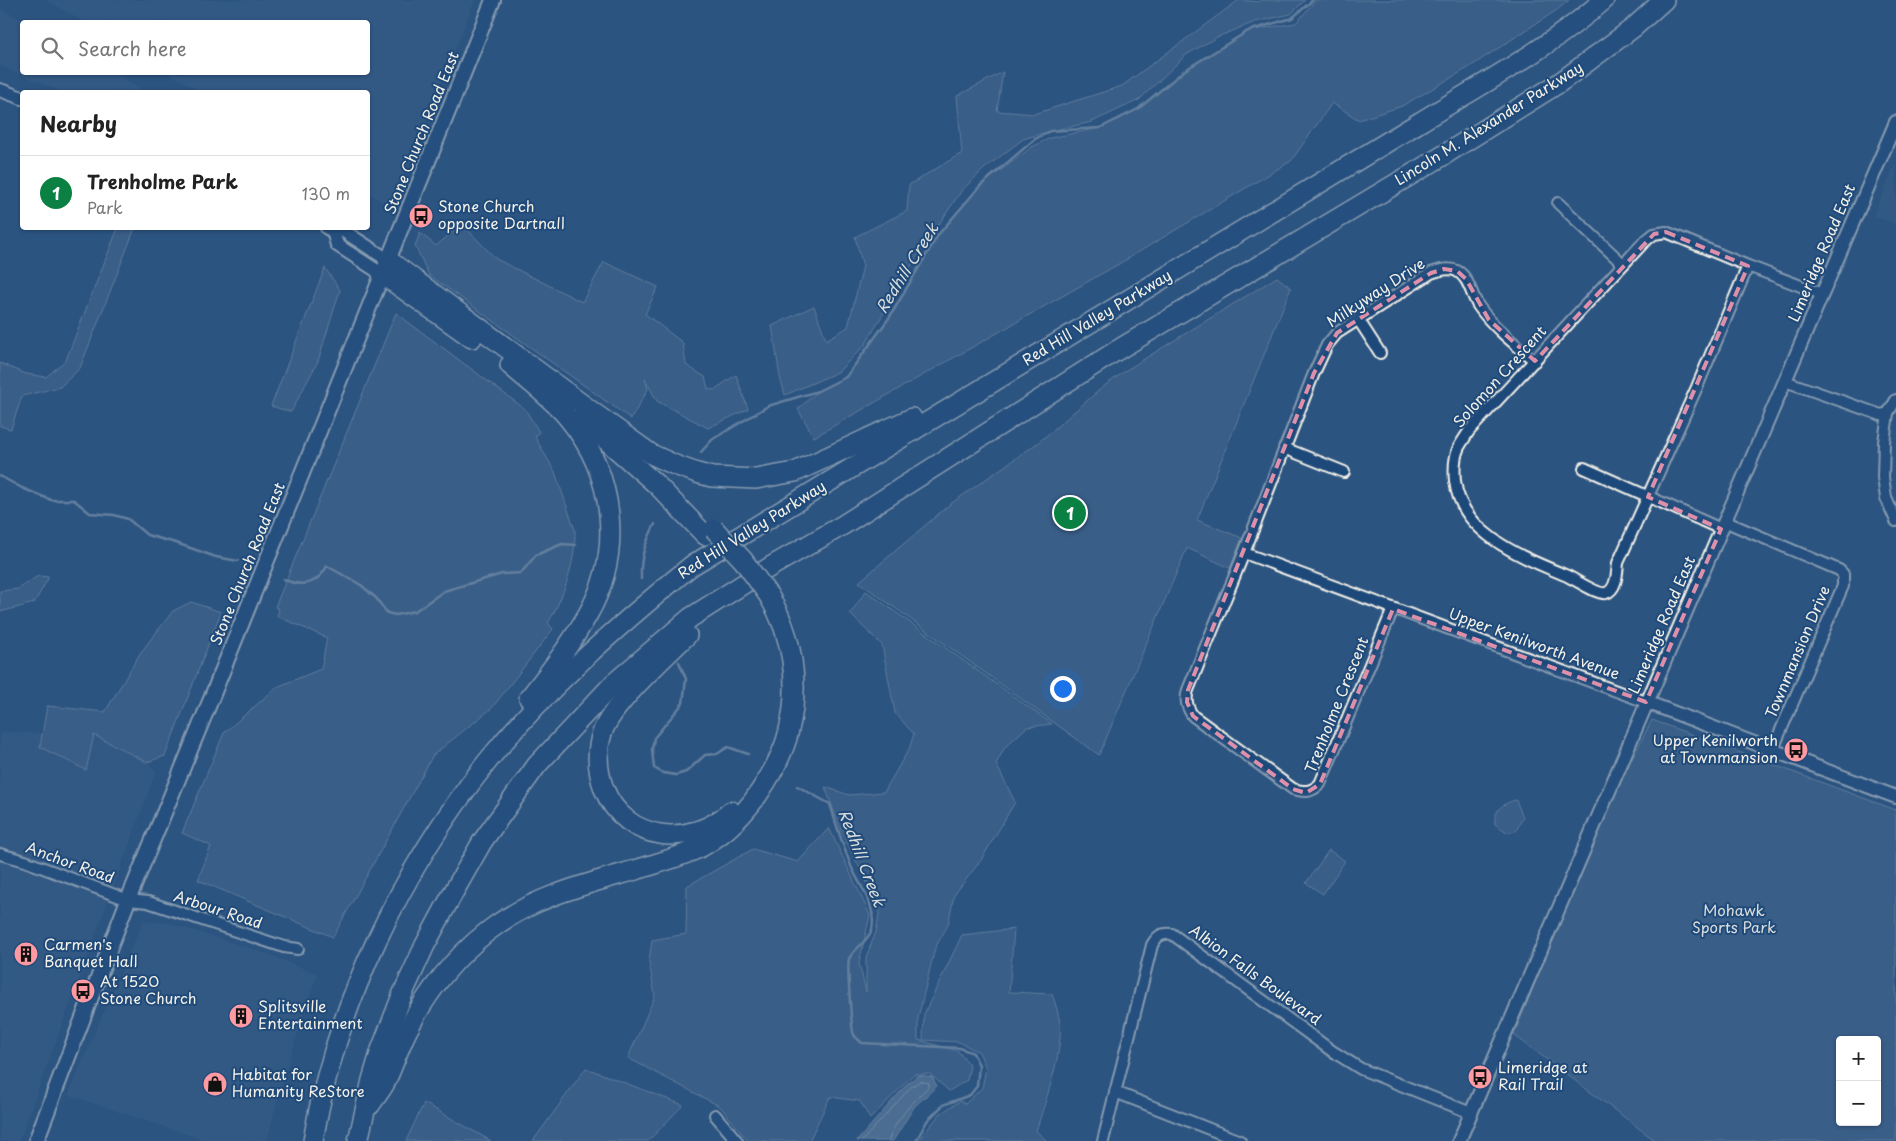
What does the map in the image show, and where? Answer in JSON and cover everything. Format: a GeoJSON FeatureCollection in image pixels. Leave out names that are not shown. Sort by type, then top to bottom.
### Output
{"type":"FeatureCollection","features":[{"type":"Feature","properties":{"kind":"highway","name":"Red Hill Valley Parkway"},"geometry":{"type":"LineString","coordinates":[[313,1141],[317,1117],[337,1045],[359,982],[383,928],[449,813],[487,761],[578,663],[616,627],[691,566],[1528,55],[1592,11],[1604,0]]}},
{"type":"Feature","properties":{"kind":"highway","name":"Lincoln M. Alexander Parkway"},"geometry":{"type":"LineString","coordinates":[[770,567],[842,525],[1116,351],[1559,83],[1633,28],[1664,0]]}},
{"type":"Feature","properties":{"kind":"highway"},"geometry":{"type":"LineString","coordinates":[[385,267],[509,364],[567,417],[589,448],[602,476],[607,495],[610,514],[610,545],[604,577],[589,613],[550,672],[496,739],[487,761]]}},
{"type":"Feature","properties":{"kind":"highway"},"geometry":{"type":"LineString","coordinates":[[385,267],[651,454],[675,465],[712,477],[756,479],[795,472],[903,423],[987,376],[1014,368]]}},
{"type":"Feature","properties":{"kind":"highway"},"geometry":{"type":"LineString","coordinates":[[509,364],[544,387],[623,454],[709,532]]}},
{"type":"Feature","properties":{"kind":"highway"},"geometry":{"type":"LineString","coordinates":[[364,1114],[385,1084],[406,1032],[428,995],[457,959],[483,935],[532,904],[586,884],[676,857],[703,846],[720,834],[747,809],[758,795],[777,763],[788,737],[795,696],[789,644],[784,625],[765,599],[734,567],[672,486],[594,413]]}},
{"type":"Feature","properties":{"kind":"highway"},"geometry":{"type":"LineString","coordinates":[[765,599],[777,638],[785,680],[780,728],[771,754],[756,781],[727,814],[706,828],[683,835],[670,835],[650,832],[638,827],[623,817],[614,807],[607,796],[599,776],[599,746],[608,721],[655,666],[696,627],[770,567]]}},
{"type":"Feature","properties":{"kind":"highway"},"geometry":{"type":"LineString","coordinates":[[358,1141],[381,1050],[403,993],[425,945],[482,842],[537,764],[614,683],[690,618],[770,567]]}},
{"type":"Feature","properties":{"kind":"main road","name":"Stone Church Road East"},"geometry":{"type":"LineString","coordinates":[[36,1141],[128,900],[494,0]]}},
{"type":"Feature","properties":{"kind":"street"},"geometry":{"type":"LineString","coordinates":[[0,90],[20,97]]}},
{"type":"Feature","properties":{"kind":"street","name":"Limeridge Road East"},"geometry":{"type":"LineString","coordinates":[[1459,1141],[1896,122]]}},
{"type":"Feature","properties":{"kind":"street"},"geometry":{"type":"LineString","coordinates":[[1558,203],[1623,264]]}},
{"type":"Feature","properties":{"kind":"street"},"geometry":{"type":"LineString","coordinates":[[330,230],[336,244],[385,267]]}},
{"type":"Feature","properties":{"kind":"street","name":"Solomon Crescent"},"geometry":{"type":"LineString","coordinates":[[1748,266],[1618,563],[1614,586],[1609,592],[1604,594],[1597,593],[1578,581],[1528,560],[1500,544],[1480,528],[1465,512],[1456,491],[1454,470],[1458,449],[1469,431],[1623,264],[1654,234],[1666,232],[1822,294]]}},
{"type":"Feature","properties":{"kind":"street","name":"Milkyway Drive"},"geometry":{"type":"LineString","coordinates":[[1244,553],[1284,448],[1327,345],[1337,333],[1358,318],[1431,273],[1444,269],[1456,271],[1466,278],[1477,305],[1489,320],[1535,361]]}},
{"type":"Feature","properties":{"kind":"street"},"geometry":{"type":"LineString","coordinates":[[1358,318],[1380,353]]}},
{"type":"Feature","properties":{"kind":"street"},"geometry":{"type":"LineString","coordinates":[[1785,380],[1881,416],[1888,413]]}},
{"type":"Feature","properties":{"kind":"street"},"geometry":{"type":"LineString","coordinates":[[1896,400],[1888,413],[1884,442],[1883,476],[1886,498],[1896,521]]}},
{"type":"Feature","properties":{"kind":"street"},"geometry":{"type":"LineString","coordinates":[[1284,448],[1344,472]]}},
{"type":"Feature","properties":{"kind":"street"},"geometry":{"type":"LineString","coordinates":[[1584,468],[1648,497],[1722,525]]}},
{"type":"Feature","properties":{"kind":"street","name":"Townmansion Drive"},"geometry":{"type":"LineString","coordinates":[[1722,525],[1839,570],[1843,574],[1843,586],[1772,751]]}},
{"type":"Feature","properties":{"kind":"street","name":"Upper Kenilworth Avenue"},"geometry":{"type":"LineString","coordinates":[[1244,553],[1646,702],[1896,798]]}},
{"type":"Feature","properties":{"kind":"street","name":"Trenholme Crescent"},"geometry":{"type":"LineString","coordinates":[[1244,553],[1188,690],[1187,702],[1193,716],[1293,789],[1306,793],[1320,784],[1393,609]]}},
{"type":"Feature","properties":{"kind":"street","name":"Anchor Road"},"geometry":{"type":"LineString","coordinates":[[0,854],[128,900]]}},
{"type":"Feature","properties":{"kind":"street","name":"Arbour Road"},"geometry":{"type":"LineString","coordinates":[[128,900],[148,902],[284,947],[298,949]]}},
{"type":"Feature","properties":{"kind":"street","name":"Albion Falls Boulevard"},"geometry":{"type":"LineString","coordinates":[[1103,1141],[1152,945],[1156,938],[1163,933],[1172,934],[1361,1069],[1472,1113]]}},
{"type":"Feature","properties":{"kind":"street"},"geometry":{"type":"LineString","coordinates":[[1115,1092],[1240,1141]]}},
{"type":"Feature","properties":{"kind":"street"},"geometry":{"type":"LineString","coordinates":[[715,1115],[737,1141]]}},
{"type":"Feature","properties":{"kind":"highlighted area"},"geometry":{"type":"Polygon","coordinates":[[[1666,232],[1748,266],[1648,497],[1721,529],[1646,702],[1393,609],[1320,784],[1306,793],[1293,789],[1193,716],[1187,702],[1188,690],[1314,373],[1337,333],[1431,273],[1444,269],[1457,271],[1466,279],[1489,320],[1535,361],[1654,234],[1666,232]]]}},
{"type":"Feature","properties":{"kind":"shaded area"},"geometry":{"type":"Polygon","coordinates":[[[46,0],[475,0],[391,207],[370,194],[370,90],[198,90],[172,75],[370,75],[370,20],[81,20],[46,0]]]}},
{"type":"Feature","properties":{"kind":"shaded area"},"geometry":{"type":"Polygon","coordinates":[[[0,8],[21,20],[20,74],[0,66],[0,8]]]}},
{"type":"Feature","properties":{"kind":"shaded area"},"geometry":{"type":"Polygon","coordinates":[[[21,75],[116,75],[143,90],[57,90],[21,75]]]}},
{"type":"Feature","properties":{"kind":"shaded area"},"geometry":{"type":"Polygon","coordinates":[[[1896,163],[1896,224],[1873,216],[1896,163]]]}},
{"type":"Feature","properties":{"kind":"shaded area"},"geometry":{"type":"Polygon","coordinates":[[[0,732],[94,735],[147,762],[156,772],[19,1141],[0,1141],[0,732]]]}},
{"type":"Feature","properties":{"kind":"shaded area"},"geometry":{"type":"Polygon","coordinates":[[[143,921],[169,923],[268,954],[317,974],[282,1083],[267,1141],[207,1141],[68,1095],[143,921]]]}},
{"type":"Feature","properties":{"kind":"green space"},"geometry":{"type":"Polygon","coordinates":[[[1239,0],[1259,2],[1261,0],[1305,0],[1291,14],[1255,22],[1217,37],[1186,55],[1139,100],[1092,122],[1023,139],[984,169],[962,190],[914,261],[865,345],[838,372],[785,395],[780,377],[772,326],[814,306],[826,340],[848,327],[863,266],[855,237],[907,211],[909,185],[962,153],[957,96],[1003,72],[997,111],[1034,114],[1122,86],[1239,0]]]}},
{"type":"Feature","properties":{"kind":"green space"},"geometry":{"type":"Polygon","coordinates":[[[1316,0],[1569,0],[1557,10],[1468,68],[1402,106],[1359,120],[1332,103],[1291,161],[1117,265],[814,437],[798,409],[818,391],[846,377],[889,318],[938,235],[980,186],[1032,147],[1050,138],[1100,128],[1138,109],[1185,70],[1248,31],[1296,23],[1316,0]]]}},
{"type":"Feature","properties":{"kind":"green space"},"geometry":{"type":"Polygon","coordinates":[[[462,224],[496,259],[582,302],[604,262],[658,287],[645,314],[683,343],[686,365],[705,377],[708,389],[714,390],[736,375],[748,409],[708,428],[657,401],[645,379],[648,389],[631,419],[429,275],[415,246],[420,233],[436,246],[462,224]]]}},
{"type":"Feature","properties":{"kind":"green space"},"geometry":{"type":"Polygon","coordinates":[[[117,230],[134,230],[80,368],[60,387],[22,396],[11,429],[0,426],[0,363],[26,374],[46,377],[66,360],[117,230]]]}},
{"type":"Feature","properties":{"kind":"green space"},"geometry":{"type":"Polygon","coordinates":[[[325,268],[340,290],[318,361],[291,412],[271,406],[325,268]]]}},
{"type":"Feature","properties":{"kind":"green space"},"geometry":{"type":"Polygon","coordinates":[[[1277,277],[1291,288],[1197,520],[1242,538],[1230,568],[1187,548],[1099,755],[859,582],[949,505],[1039,442],[1103,387],[1128,369],[1277,277]]]}},
{"type":"Feature","properties":{"kind":"green space"},"geometry":{"type":"Polygon","coordinates":[[[396,313],[525,409],[539,432],[535,437],[555,472],[575,530],[575,542],[564,590],[548,623],[553,629],[492,708],[433,755],[333,937],[198,880],[211,846],[182,833],[224,733],[277,687],[321,669],[327,638],[277,616],[279,609],[275,607],[396,313]]]}},
{"type":"Feature","properties":{"kind":"green space"},"geometry":{"type":"Polygon","coordinates":[[[38,576],[49,577],[34,603],[0,612],[0,591],[18,589],[38,576]]]}},
{"type":"Feature","properties":{"kind":"green space"},"geometry":{"type":"Polygon","coordinates":[[[866,591],[1052,724],[1027,727],[1005,747],[996,764],[1015,802],[981,860],[954,895],[948,925],[935,948],[918,1018],[918,1040],[958,1051],[970,1066],[967,1080],[949,1091],[930,1074],[914,1074],[870,1119],[860,1101],[830,1097],[809,1141],[748,1141],[721,1107],[628,1058],[655,996],[649,962],[652,940],[686,934],[687,886],[753,849],[798,862],[829,828],[870,915],[859,963],[866,992],[866,957],[876,932],[880,908],[842,833],[825,787],[849,795],[884,792],[909,749],[914,734],[895,713],[882,645],[850,614],[866,591]]]}},
{"type":"Feature","properties":{"kind":"green space"},"geometry":{"type":"Polygon","coordinates":[[[191,602],[221,612],[165,756],[147,762],[94,735],[86,770],[40,747],[47,706],[105,712],[141,652],[173,611],[191,602]]]}},
{"type":"Feature","properties":{"kind":"green space","name":"Mohawk Sports Park"},"geometry":{"type":"Polygon","coordinates":[[[1652,720],[1896,810],[1896,1141],[1656,1141],[1514,1035],[1613,796],[1652,720]]]}},
{"type":"Feature","properties":{"kind":"green space"},"geometry":{"type":"Polygon","coordinates":[[[1516,800],[1523,817],[1516,831],[1508,833],[1495,824],[1496,814],[1504,805],[1516,800]]]}},
{"type":"Feature","properties":{"kind":"green space"},"geometry":{"type":"Polygon","coordinates":[[[1329,850],[1345,861],[1323,894],[1306,883],[1329,850]]]}},
{"type":"Feature","properties":{"kind":"green space"},"geometry":{"type":"Polygon","coordinates":[[[1014,929],[1009,992],[1052,994],[1059,1020],[1059,1049],[1036,1131],[1047,1141],[918,1141],[940,1114],[960,1101],[965,1104],[982,1088],[986,1068],[979,1052],[959,1042],[923,1040],[924,1014],[962,935],[1014,929]]]}},
{"type":"Feature","properties":{"kind":"green space"},"geometry":{"type":"Polygon","coordinates":[[[586,1068],[683,1105],[648,1141],[533,1141],[586,1068]]]}},
{"type":"Feature","properties":{"kind":"green space"},"geometry":{"type":"Polygon","coordinates":[[[424,1103],[491,1141],[406,1141],[424,1103]]]}},
{"type":"Feature","properties":{"kind":"water"},"geometry":{"type":"Polygon","coordinates":[[[918,1075],[932,1077],[937,1086],[914,1107],[893,1141],[857,1141],[907,1084],[918,1075]]]}},
{"type":"Feature","properties":{"kind":"waterway","name":"Redhill Creek"},"geometry":{"type":"LineString","coordinates":[[701,452],[713,439],[768,406],[818,391],[846,377],[889,318],[938,235],[980,186],[1035,139],[1050,131],[1100,128],[1138,109],[1185,70],[1248,31],[1292,18],[1313,0]]}},
{"type":"Feature","properties":{"kind":"waterway"},"geometry":{"type":"LineString","coordinates":[[0,476],[51,500],[74,500],[90,513],[114,515],[128,519],[147,535],[216,557],[238,561]]}},
{"type":"Feature","properties":{"kind":"waterway","name":"Redhill Creek"},"geometry":{"type":"LineString","coordinates":[[641,579],[641,564],[644,550],[655,524]]}},
{"type":"Feature","properties":{"kind":"waterway"},"geometry":{"type":"LineString","coordinates":[[283,579],[296,583],[308,583],[319,577],[327,566],[361,585],[376,598],[387,613],[396,615],[415,611],[444,591],[502,574],[521,573],[536,555],[562,544],[576,545]]}},
{"type":"Feature","properties":{"kind":"waterway","name":"Redhill Creek"},"geometry":{"type":"LineString","coordinates":[[679,662],[686,679],[683,703],[654,738],[652,750],[654,768],[663,773],[676,775],[686,772],[705,755],[717,754],[728,747],[748,754]]}},
{"type":"Feature","properties":{"kind":"waterway","name":"Redhill Creek"},"geometry":{"type":"LineString","coordinates":[[797,786],[830,804],[851,866],[867,896],[872,912],[872,929],[865,941],[854,951],[849,959],[854,1035],[862,1043],[960,1048],[973,1053],[979,1065],[977,1086],[970,1095],[943,1105],[927,1121],[916,1141]]}},
{"type":"Feature","properties":{"kind":"place","name":"Stone Church opposite Dartnall"},"geometry":{"type":"Point","coordinates":[421,216]}},
{"type":"Feature","properties":{"kind":"place","name":"Trenholme Park"},"geometry":{"type":"Point","coordinates":[1070,513]}},
{"type":"Feature","properties":{"kind":"place","name":"Upper Kenilworth at Townmansion"},"geometry":{"type":"Point","coordinates":[1796,750]}},
{"type":"Feature","properties":{"kind":"place","name":"Carmen's Banquet Hall"},"geometry":{"type":"Point","coordinates":[26,954]}},
{"type":"Feature","properties":{"kind":"place","name":"At 1520 Stone Church"},"geometry":{"type":"Point","coordinates":[83,991]}},
{"type":"Feature","properties":{"kind":"place","name":"Splitsville Entertainment"},"geometry":{"type":"Point","coordinates":[241,1016]}},
{"type":"Feature","properties":{"kind":"place","name":"Limeridge at Rail Trail"},"geometry":{"type":"Point","coordinates":[1480,1077]}},
{"type":"Feature","properties":{"kind":"place","name":"Habitat for Humanity ReStore"},"geometry":{"type":"Point","coordinates":[215,1084]}}]}
